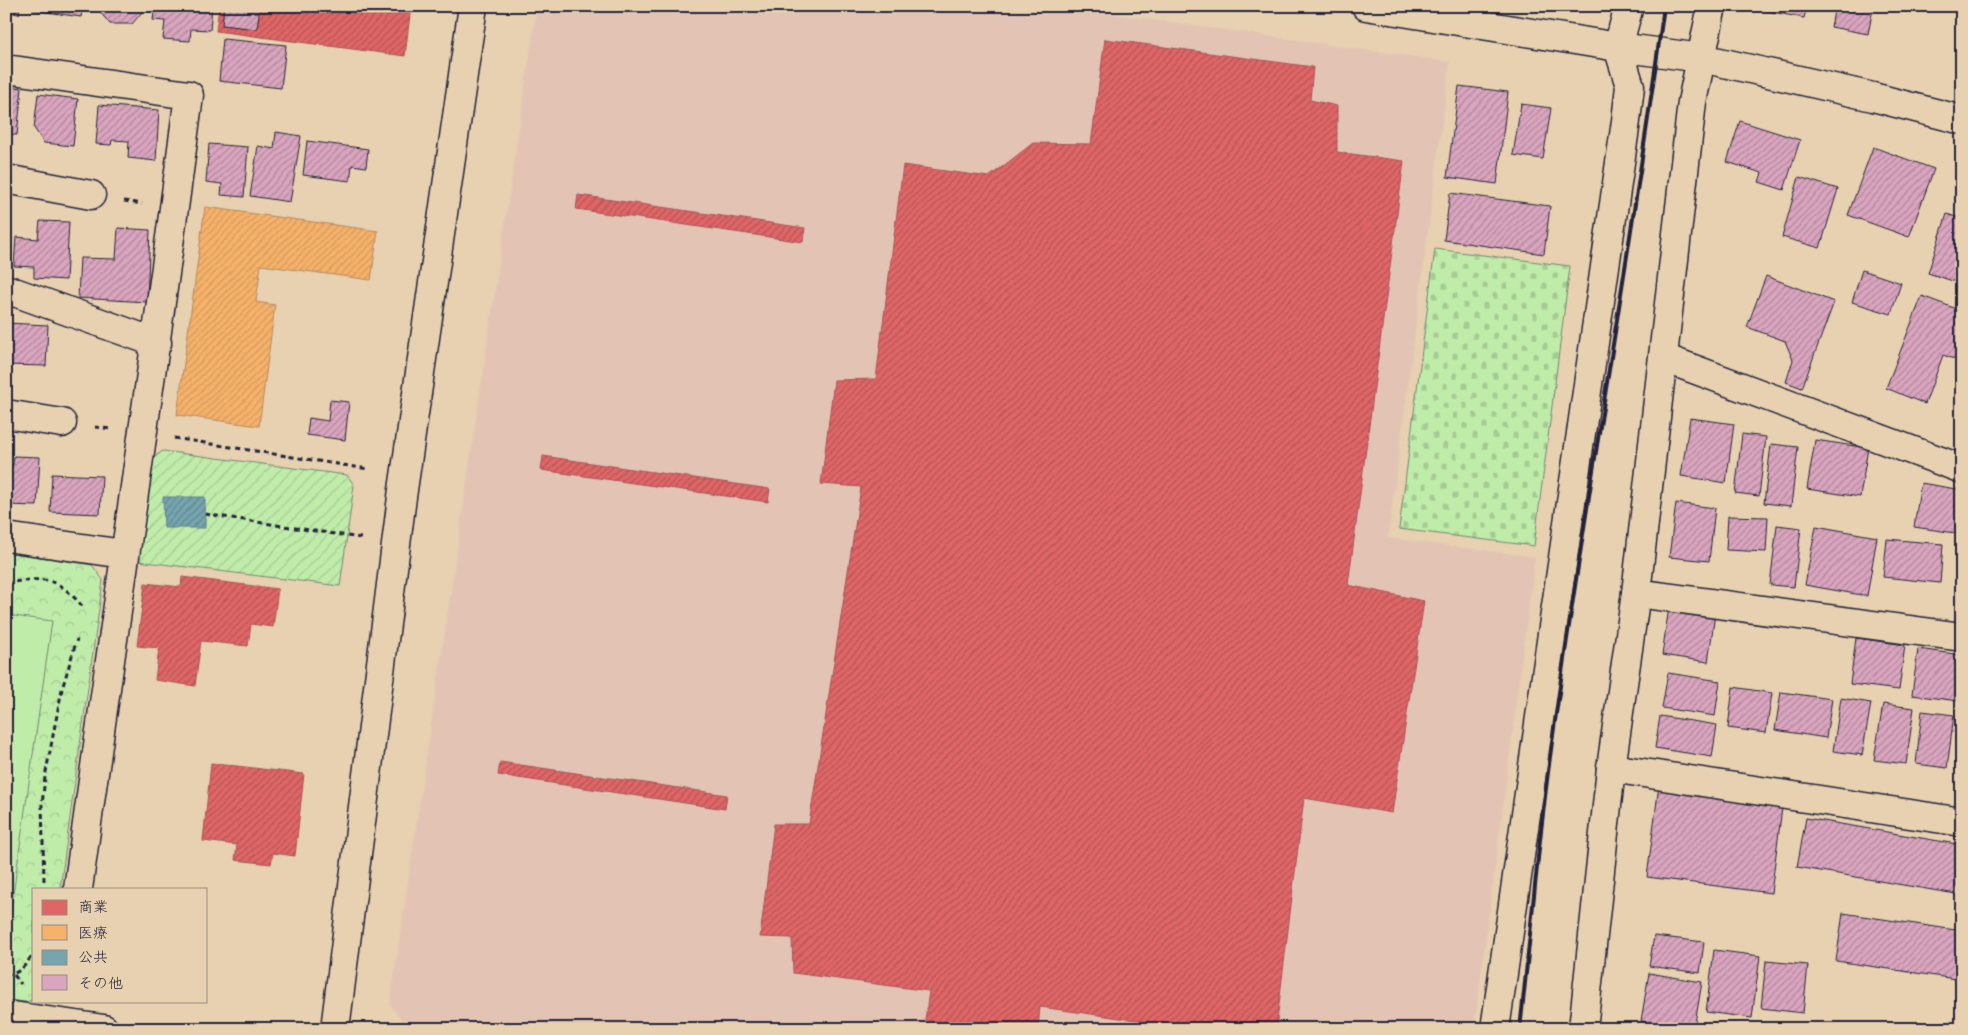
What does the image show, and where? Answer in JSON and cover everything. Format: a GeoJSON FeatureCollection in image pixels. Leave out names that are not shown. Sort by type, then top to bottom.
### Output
{"type":"FeatureCollection","features":[{"type":"Feature","properties":{"kind":"street"},"geometry":{"type":"LineString","coordinates":[[335,1029],[402,497],[473,6]]}},
{"type":"Feature","properties":{"kind":"street"},"geometry":{"type":"LineString","coordinates":[[1366,6],[1618,47],[1702,58],[1874,97],[1962,120]]}},
{"type":"Feature","properties":{"kind":"street"},"geometry":{"type":"LineString","coordinates":[[1494,1029],[1626,121],[1630,86],[1618,47],[1629,6]]}},
{"type":"Feature","properties":{"kind":"street"},"geometry":{"type":"LineString","coordinates":[[1582,1029],[1610,768],[1636,593],[1692,102],[1712,6]]}},
{"type":"Feature","properties":{"kind":"street"},"geometry":{"type":"LineString","coordinates":[[6,69],[189,96],[157,343],[124,554],[78,888]]}},
{"type":"Feature","properties":{"kind":"street"},"geometry":{"type":"LineString","coordinates":[[7,183],[91,195]]}},
{"type":"Feature","properties":{"kind":"street"},"geometry":{"type":"LineString","coordinates":[[6,289],[157,343]]}},
{"type":"Feature","properties":{"kind":"street"},"geometry":{"type":"LineString","coordinates":[[1664,358],[1962,469]]}},
{"type":"Feature","properties":{"kind":"street"},"geometry":{"type":"LineString","coordinates":[[6,414],[62,423]]}},
{"type":"Feature","properties":{"kind":"street"},"geometry":{"type":"LineString","coordinates":[[6,537],[124,554]]}},
{"type":"Feature","properties":{"kind":"street"},"geometry":{"type":"LineString","coordinates":[[1636,593],[1962,637]]}},
{"type":"Feature","properties":{"kind":"street"},"geometry":{"type":"LineString","coordinates":[[1610,768],[1962,822]]}},
{"type":"Feature","properties":{"kind":"street"},"geometry":{"type":"LineString","coordinates":[[6,1015],[62,1012],[104,1029]]}},
{"type":"Feature","properties":{"kind":"path"},"geometry":{"type":"LineString","coordinates":[[91,195],[174,209]]}},
{"type":"Feature","properties":{"kind":"path"},"geometry":{"type":"LineString","coordinates":[[62,423],[142,432],[368,469]]}},
{"type":"Feature","properties":{"kind":"path"},"geometry":{"type":"LineString","coordinates":[[205,514],[361,538]]}},
{"type":"Feature","properties":{"kind":"path"},"geometry":{"type":"LineString","coordinates":[[6,583],[37,579],[63,585],[84,608],[82,617]]}},
{"type":"Feature","properties":{"kind":"path"},"geometry":{"type":"LineString","coordinates":[[44,888],[42,805],[44,777],[62,689],[78,634]]}},
{"type":"Feature","properties":{"kind":"path"},"geometry":{"type":"LineString","coordinates":[[6,975],[14,975],[26,966],[32,956]]}},
{"type":"Feature","properties":{"kind":"shaded area"},"geometry":{"type":"Polygon","coordinates":[[[537,6],[1056,6],[1450,62],[1388,538],[1535,557],[1474,1029],[408,1029],[390,1004],[537,6]]]}},
{"type":"Feature","properties":{"kind":"green space"},"geometry":{"type":"Polygon","coordinates":[[[1435,249],[1570,266],[1534,546],[1399,529],[1435,249]]]}},
{"type":"Feature","properties":{"kind":"green space"},"geometry":{"type":"Polygon","coordinates":[[[163,451],[347,475],[354,485],[340,586],[138,561],[154,457],[163,451]]]}},
{"type":"Feature","properties":{"kind":"green space"},"geometry":{"type":"Polygon","coordinates":[[[6,552],[92,565],[103,580],[60,888],[32,888],[32,1000],[26,1002],[6,1000],[6,552]]]}},
{"type":"Feature","properties":{"kind":"green space"},"geometry":{"type":"Polygon","coordinates":[[[6,615],[52,621],[6,944],[6,615]]]}},
{"type":"Feature","properties":{"kind":"building: 商業"},"geometry":{"type":"Polygon","coordinates":[[[219,6],[411,6],[405,56],[216,31],[219,6]]]}},
{"type":"Feature","properties":{"kind":"building: 商業"},"geometry":{"type":"Polygon","coordinates":[[[1105,39],[1313,67],[1310,100],[1337,106],[1337,152],[1404,161],[1348,585],[1424,601],[1392,813],[1304,798],[1276,1029],[1200,1029],[1040,1007],[1038,1029],[974,1029],[925,1020],[929,991],[793,973],[792,938],[760,937],[774,824],[809,824],[861,487],[821,484],[834,380],[876,379],[903,165],[989,177],[1033,143],[1091,144],[1105,39]]]}},
{"type":"Feature","properties":{"kind":"building: 商業"},"geometry":{"type":"Polygon","coordinates":[[[578,195],[805,228],[803,242],[576,209],[578,195]]]}},
{"type":"Feature","properties":{"kind":"building: 商業"},"geometry":{"type":"Polygon","coordinates":[[[543,456],[770,489],[768,502],[541,470],[543,456]]]}},
{"type":"Feature","properties":{"kind":"building: 商業"},"geometry":{"type":"Polygon","coordinates":[[[182,577],[278,589],[273,627],[251,624],[248,646],[201,641],[195,686],[155,680],[159,648],[137,646],[145,583],[181,587],[182,577]]]}},
{"type":"Feature","properties":{"kind":"building: 商業"},"geometry":{"type":"Polygon","coordinates":[[[500,762],[727,795],[725,809],[498,775],[500,762]]]}},
{"type":"Feature","properties":{"kind":"building: 商業"},"geometry":{"type":"Polygon","coordinates":[[[211,763],[304,774],[295,856],[273,853],[271,864],[235,860],[237,845],[203,841],[211,763]]]}},
{"type":"Feature","properties":{"kind":"building: 医療"},"geometry":{"type":"Polygon","coordinates":[[[205,207],[378,231],[371,280],[261,265],[256,302],[275,305],[259,426],[177,415],[205,207]]]}},
{"type":"Feature","properties":{"kind":"building: 公共"},"geometry":{"type":"Polygon","coordinates":[[[163,497],[205,497],[205,528],[164,528],[163,497]]]}},
{"type":"Feature","properties":{"kind":"building: その他"},"geometry":{"type":"Polygon","coordinates":[[[6,6],[20,6],[19,14],[6,12],[6,6]]]}},
{"type":"Feature","properties":{"kind":"building: その他"},"geometry":{"type":"Polygon","coordinates":[[[34,6],[83,6],[81,17],[33,10],[34,6]]]}},
{"type":"Feature","properties":{"kind":"building: その他"},"geometry":{"type":"Polygon","coordinates":[[[95,6],[142,6],[142,12],[132,24],[110,24],[95,6]]]}},
{"type":"Feature","properties":{"kind":"building: その他"},"geometry":{"type":"Polygon","coordinates":[[[155,6],[212,6],[210,30],[191,29],[190,41],[163,39],[165,21],[153,20],[155,6]]]}},
{"type":"Feature","properties":{"kind":"building: その他"},"geometry":{"type":"Polygon","coordinates":[[[224,6],[260,6],[257,29],[222,25],[224,6]]]}},
{"type":"Feature","properties":{"kind":"building: その他"},"geometry":{"type":"Polygon","coordinates":[[[1756,6],[1807,6],[1804,18],[1756,9],[1756,6]]]}},
{"type":"Feature","properties":{"kind":"building: その他"},"geometry":{"type":"Polygon","coordinates":[[[1835,6],[1858,6],[1873,9],[1868,34],[1831,27],[1835,6]]]}},
{"type":"Feature","properties":{"kind":"building: その他"},"geometry":{"type":"Polygon","coordinates":[[[223,39],[286,45],[281,88],[219,81],[223,39]]]}},
{"type":"Feature","properties":{"kind":"building: その他"},"geometry":{"type":"Polygon","coordinates":[[[6,86],[22,88],[17,135],[6,134],[6,86]]]}},
{"type":"Feature","properties":{"kind":"building: その他"},"geometry":{"type":"Polygon","coordinates":[[[1459,86],[1508,92],[1497,184],[1447,177],[1459,86]]]}},
{"type":"Feature","properties":{"kind":"building: その他"},"geometry":{"type":"Polygon","coordinates":[[[38,94],[78,99],[73,146],[44,143],[34,128],[38,94]]]}},
{"type":"Feature","properties":{"kind":"building: その他"},"geometry":{"type":"Polygon","coordinates":[[[1521,104],[1551,108],[1543,159],[1513,155],[1521,104]]]}},
{"type":"Feature","properties":{"kind":"building: その他"},"geometry":{"type":"Polygon","coordinates":[[[99,105],[159,110],[156,161],[128,158],[129,141],[112,140],[111,145],[96,144],[99,105]]]}},
{"type":"Feature","properties":{"kind":"building: その他"},"geometry":{"type":"Polygon","coordinates":[[[1740,121],[1800,140],[1784,190],[1759,182],[1762,173],[1727,162],[1740,121]]]}},
{"type":"Feature","properties":{"kind":"building: その他"},"geometry":{"type":"Polygon","coordinates":[[[276,132],[301,136],[290,202],[250,196],[258,146],[274,149],[276,132]]]}},
{"type":"Feature","properties":{"kind":"building: その他"},"geometry":{"type":"Polygon","coordinates":[[[307,141],[368,149],[366,167],[352,165],[350,181],[303,175],[307,141]]]}},
{"type":"Feature","properties":{"kind":"building: その他"},"geometry":{"type":"Polygon","coordinates":[[[209,144],[248,147],[244,197],[221,195],[222,184],[206,182],[209,144]]]}},
{"type":"Feature","properties":{"kind":"building: その他"},"geometry":{"type":"Polygon","coordinates":[[[1873,147],[1934,169],[1909,237],[1848,215],[1873,147]]]}},
{"type":"Feature","properties":{"kind":"building: その他"},"geometry":{"type":"Polygon","coordinates":[[[1799,177],[1838,189],[1820,248],[1782,237],[1799,177]]]}},
{"type":"Feature","properties":{"kind":"building: その他"},"geometry":{"type":"Polygon","coordinates":[[[1450,193],[1550,206],[1544,254],[1444,240],[1450,193]]]}},
{"type":"Feature","properties":{"kind":"building: その他"},"geometry":{"type":"Polygon","coordinates":[[[1947,214],[1962,219],[1962,284],[1928,273],[1947,214]]]}},
{"type":"Feature","properties":{"kind":"building: その他"},"geometry":{"type":"Polygon","coordinates":[[[40,221],[69,222],[66,280],[34,278],[34,267],[14,266],[16,237],[38,239],[40,221]]]}},
{"type":"Feature","properties":{"kind":"building: その他"},"geometry":{"type":"Polygon","coordinates":[[[118,228],[150,230],[147,302],[78,298],[80,258],[116,259],[118,228]]]}},
{"type":"Feature","properties":{"kind":"building: その他"},"geometry":{"type":"Polygon","coordinates":[[[1862,270],[1901,283],[1891,314],[1852,302],[1862,270]]]}},
{"type":"Feature","properties":{"kind":"building: その他"},"geometry":{"type":"Polygon","coordinates":[[[1766,276],[1834,302],[1802,388],[1786,382],[1793,360],[1785,341],[1747,327],[1766,276]]]}},
{"type":"Feature","properties":{"kind":"building: その他"},"geometry":{"type":"Polygon","coordinates":[[[1922,296],[1962,311],[1962,362],[1943,355],[1925,404],[1886,388],[1922,296]]]}},
{"type":"Feature","properties":{"kind":"building: その他"},"geometry":{"type":"Polygon","coordinates":[[[6,323],[48,325],[46,366],[6,365],[6,323]]]}},
{"type":"Feature","properties":{"kind":"building: その他"},"geometry":{"type":"Polygon","coordinates":[[[330,400],[349,402],[345,440],[307,435],[309,418],[328,421],[330,400]]]}},
{"type":"Feature","properties":{"kind":"building: その他"},"geometry":{"type":"Polygon","coordinates":[[[1690,418],[1734,424],[1726,483],[1681,476],[1690,418]]]}},
{"type":"Feature","properties":{"kind":"building: その他"},"geometry":{"type":"Polygon","coordinates":[[[1742,434],[1766,437],[1759,496],[1735,493],[1742,434]]]}},
{"type":"Feature","properties":{"kind":"building: その他"},"geometry":{"type":"Polygon","coordinates":[[[1815,440],[1868,448],[1860,497],[1807,489],[1815,440]]]}},
{"type":"Feature","properties":{"kind":"building: その他"},"geometry":{"type":"Polygon","coordinates":[[[1771,444],[1798,447],[1791,506],[1764,503],[1771,444]]]}},
{"type":"Feature","properties":{"kind":"building: その他"},"geometry":{"type":"Polygon","coordinates":[[[14,456],[40,457],[37,506],[6,505],[6,465],[13,465],[14,456]]]}},
{"type":"Feature","properties":{"kind":"building: その他"},"geometry":{"type":"Polygon","coordinates":[[[52,474],[102,476],[100,514],[50,512],[52,474]]]}},
{"type":"Feature","properties":{"kind":"building: その他"},"geometry":{"type":"Polygon","coordinates":[[[1921,483],[1962,490],[1962,534],[1914,527],[1921,483]]]}},
{"type":"Feature","properties":{"kind":"building: その他"},"geometry":{"type":"Polygon","coordinates":[[[1676,503],[1715,508],[1709,561],[1669,557],[1676,503]]]}},
{"type":"Feature","properties":{"kind":"building: その他"},"geometry":{"type":"Polygon","coordinates":[[[1728,516],[1768,517],[1766,552],[1726,550],[1728,516]]]}},
{"type":"Feature","properties":{"kind":"building: その他"},"geometry":{"type":"Polygon","coordinates":[[[1777,525],[1801,528],[1794,587],[1770,585],[1777,525]]]}},
{"type":"Feature","properties":{"kind":"building: その他"},"geometry":{"type":"Polygon","coordinates":[[[1816,526],[1877,537],[1867,596],[1805,585],[1816,526]]]}},
{"type":"Feature","properties":{"kind":"building: その他"},"geometry":{"type":"Polygon","coordinates":[[[1887,539],[1943,544],[1940,583],[1883,577],[1887,539]]]}},
{"type":"Feature","properties":{"kind":"building: その他"},"geometry":{"type":"Polygon","coordinates":[[[1962,567],[1962,603],[1958,603],[1962,567]]]}},
{"type":"Feature","properties":{"kind":"building: その他"},"geometry":{"type":"Polygon","coordinates":[[[1669,607],[1715,614],[1708,662],[1662,655],[1669,607]]]}},
{"type":"Feature","properties":{"kind":"building: その他"},"geometry":{"type":"Polygon","coordinates":[[[1856,638],[1905,645],[1899,690],[1850,684],[1856,638]]]}},
{"type":"Feature","properties":{"kind":"building: その他"},"geometry":{"type":"Polygon","coordinates":[[[1918,649],[1962,655],[1958,701],[1912,695],[1918,649]]]}},
{"type":"Feature","properties":{"kind":"building: その他"},"geometry":{"type":"Polygon","coordinates":[[[1668,673],[1720,681],[1715,716],[1662,708],[1668,673]]]}},
{"type":"Feature","properties":{"kind":"building: その他"},"geometry":{"type":"Polygon","coordinates":[[[1733,687],[1772,693],[1766,733],[1728,728],[1733,687]]]}},
{"type":"Feature","properties":{"kind":"building: その他"},"geometry":{"type":"Polygon","coordinates":[[[1781,692],[1832,699],[1826,738],[1775,730],[1781,692]]]}},
{"type":"Feature","properties":{"kind":"building: その他"},"geometry":{"type":"Polygon","coordinates":[[[1841,698],[1871,703],[1862,755],[1833,751],[1841,698]]]}},
{"type":"Feature","properties":{"kind":"building: その他"},"geometry":{"type":"Polygon","coordinates":[[[1883,704],[1914,708],[1906,764],[1874,760],[1883,704]]]}},
{"type":"Feature","properties":{"kind":"building: その他"},"geometry":{"type":"Polygon","coordinates":[[[1922,711],[1954,715],[1947,768],[1916,764],[1922,711]]]}},
{"type":"Feature","properties":{"kind":"building: その他"},"geometry":{"type":"Polygon","coordinates":[[[1660,716],[1717,725],[1712,757],[1655,748],[1660,716]]]}},
{"type":"Feature","properties":{"kind":"building: その他"},"geometry":{"type":"Polygon","coordinates":[[[1962,734],[1962,768],[1956,768],[1962,734]]]}},
{"type":"Feature","properties":{"kind":"building: その他"},"geometry":{"type":"Polygon","coordinates":[[[1659,785],[1783,800],[1771,893],[1647,877],[1659,785]]]}},
{"type":"Feature","properties":{"kind":"building: その他"},"geometry":{"type":"Polygon","coordinates":[[[1806,818],[1962,845],[1956,894],[1797,867],[1806,818]]]}},
{"type":"Feature","properties":{"kind":"building: その他"},"geometry":{"type":"Polygon","coordinates":[[[1843,913],[1962,931],[1962,980],[1836,961],[1843,913]]]}},
{"type":"Feature","properties":{"kind":"building: その他"},"geometry":{"type":"Polygon","coordinates":[[[1654,936],[1704,942],[1700,973],[1649,966],[1654,936]]]}},
{"type":"Feature","properties":{"kind":"building: その他"},"geometry":{"type":"Polygon","coordinates":[[[1714,950],[1760,956],[1752,1018],[1706,1012],[1714,950]]]}},
{"type":"Feature","properties":{"kind":"building: その他"},"geometry":{"type":"Polygon","coordinates":[[[1766,961],[1808,965],[1803,1013],[1761,1008],[1766,961]]]}},
{"type":"Feature","properties":{"kind":"building: その他"},"geometry":{"type":"Polygon","coordinates":[[[1649,973],[1702,982],[1694,1029],[1641,1021],[1649,973]]]}},
{"type":"Feature","properties":{"kind":"railway"},"geometry":{"type":"LineString","coordinates":[[1520,1029],[1539,845],[1553,735],[1638,189],[1664,6]]}}]}
